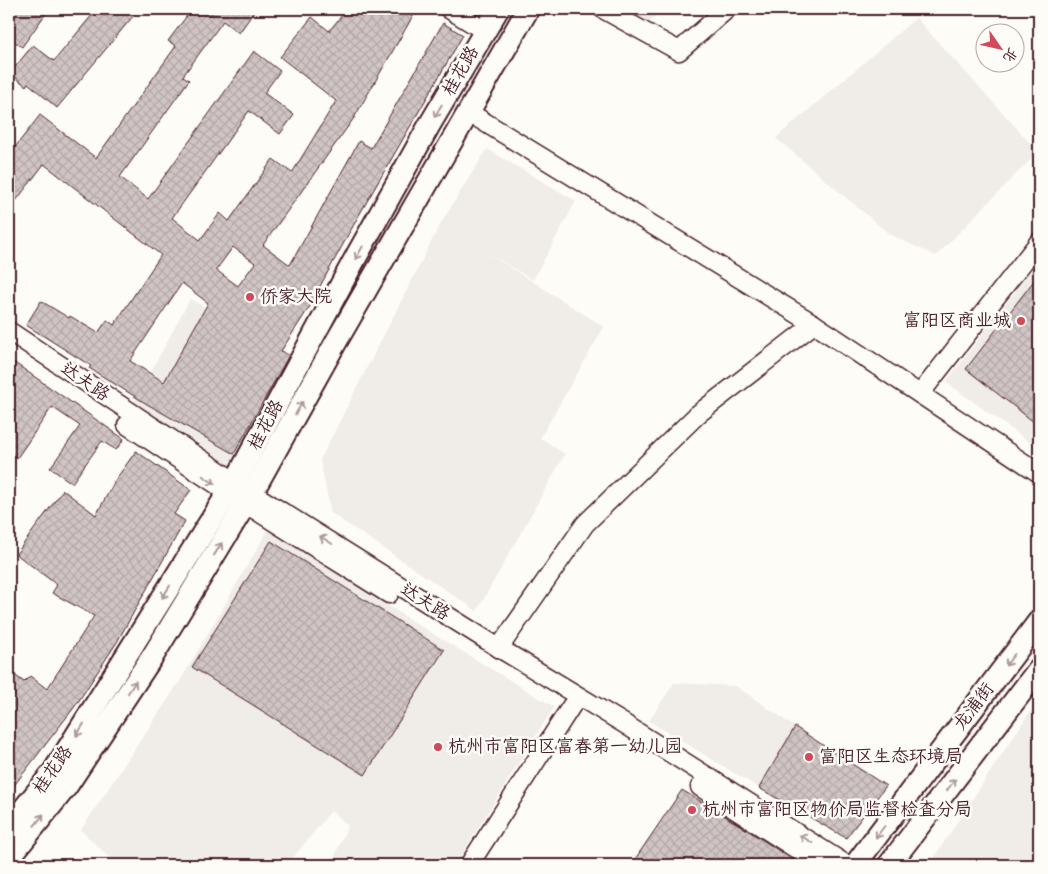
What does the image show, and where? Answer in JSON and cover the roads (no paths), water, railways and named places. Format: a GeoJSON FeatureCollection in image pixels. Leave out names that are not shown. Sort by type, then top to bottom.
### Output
{"type":"FeatureCollection","features":[{"type":"Feature","properties":{"kind":"main road","name":"桂花路"},"geometry":{"type":"LineString","coordinates":[[9,827],[54,771],[240,493],[357,255],[498,9]]}},
{"type":"Feature","properties":{"kind":"main road"},"geometry":{"type":"LineString","coordinates":[[9,858],[66,787],[154,654],[240,493],[336,342],[528,9]]}},
{"type":"Feature","properties":{"kind":"main road","name":"龙浦街"},"geometry":{"type":"LineString","coordinates":[[855,865],[1039,621]]}},
{"type":"Feature","properties":{"kind":"main road","name":"龙浦街"},"geometry":{"type":"LineString","coordinates":[[890,865],[1039,669]]}},
{"type":"Feature","properties":{"kind":"street"},"geometry":{"type":"LineString","coordinates":[[449,9],[485,31]]}},
{"type":"Feature","properties":{"kind":"street"},"geometry":{"type":"LineString","coordinates":[[603,9],[678,51],[727,9]]}},
{"type":"Feature","properties":{"kind":"street"},"geometry":{"type":"LineString","coordinates":[[468,112],[814,324],[1039,473]]}},
{"type":"Feature","properties":{"kind":"street"},"geometry":{"type":"LineString","coordinates":[[920,394],[1039,242]]}},
{"type":"Feature","properties":{"kind":"street"},"geometry":{"type":"LineString","coordinates":[[499,648],[585,524],[698,414],[814,324]]}},
{"type":"Feature","properties":{"kind":"street","name":"达夫路"},"geometry":{"type":"LineString","coordinates":[[9,331],[240,493],[623,723],[847,865]]}},
{"type":"Feature","properties":{"kind":"street","name":"达夫路"},"geometry":{"type":"LineString","coordinates":[[9,345],[480,650],[605,725],[821,865]]}},
{"type":"Feature","properties":{"kind":"street"},"geometry":{"type":"LineString","coordinates":[[469,865],[572,706]]}},
{"type":"Feature","properties":{"kind":"place","name":"侨家大院"},"geometry":{"type":"Point","coordinates":[250,297]}},
{"type":"Feature","properties":{"kind":"place","name":"富阳区商业城"},"geometry":{"type":"Point","coordinates":[1021,321]}},
{"type":"Feature","properties":{"kind":"place","name":"杭州市富阳区富春第一幼儿园"},"geometry":{"type":"Point","coordinates":[438,747]}},
{"type":"Feature","properties":{"kind":"place","name":"富阳区生态环境局"},"geometry":{"type":"Point","coordinates":[809,757]}},
{"type":"Feature","properties":{"kind":"place","name":"杭州市富阳区物价局监督检查分局"},"geometry":{"type":"Point","coordinates":[692,810]}}]}
